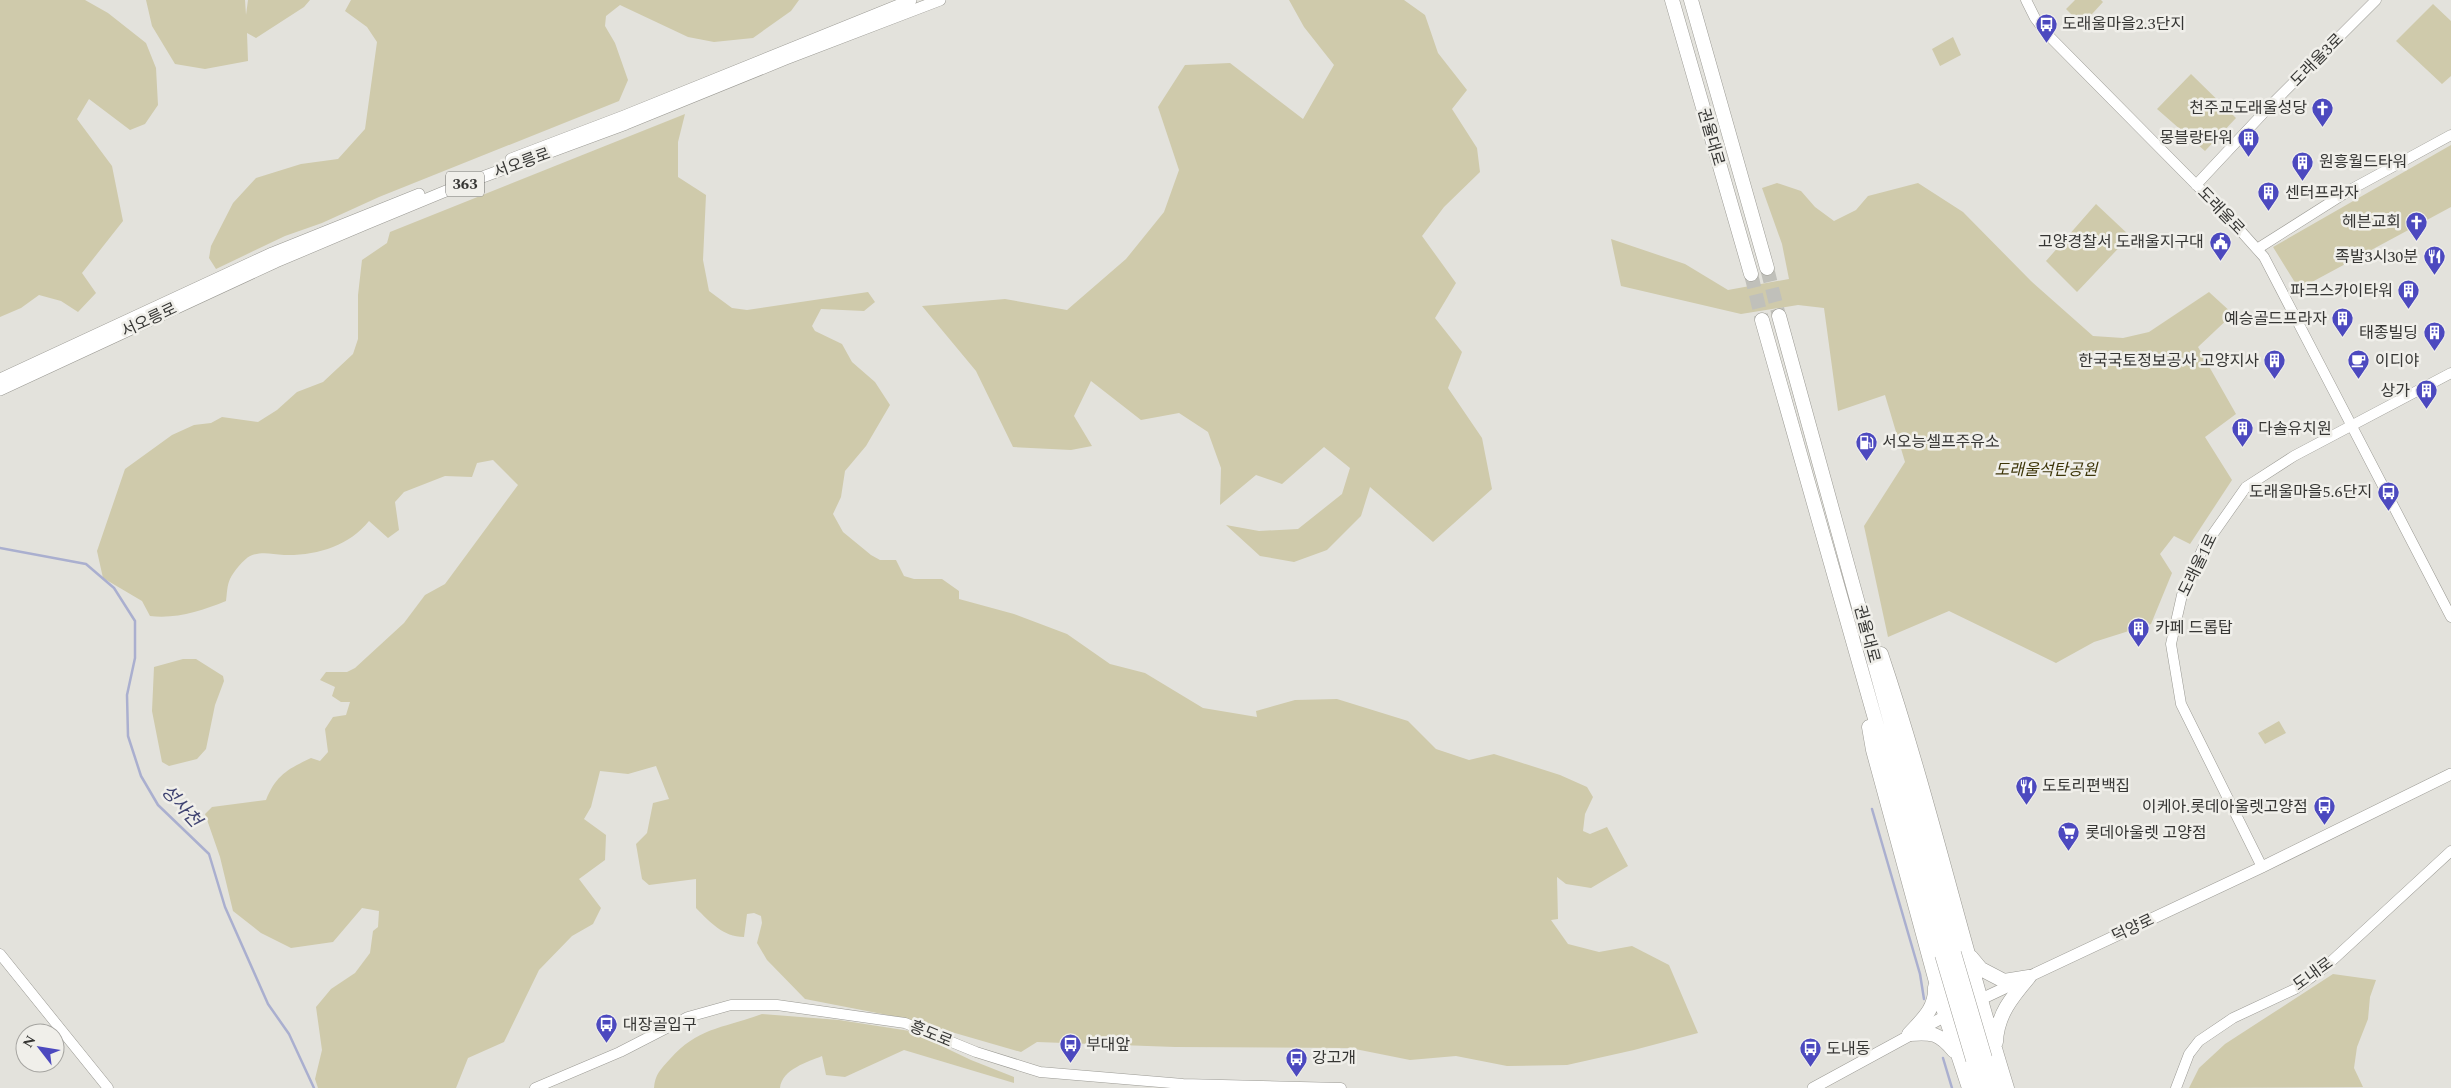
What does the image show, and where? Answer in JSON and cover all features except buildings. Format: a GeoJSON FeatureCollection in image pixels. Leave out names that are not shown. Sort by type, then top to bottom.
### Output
{"type":"FeatureCollection","features":[{"type":"Feature","properties":{"kind":"highway","name":"권율대로"},"geometry":{"type":"LineString","coordinates":[[1672,0],[1751,274]]}},
{"type":"Feature","properties":{"kind":"highway","name":"권율대로"},"geometry":{"type":"LineString","coordinates":[[1691,0],[1767,268]]}},
{"type":"Feature","properties":{"kind":"highway","name":"권율대로"},"geometry":{"type":"LineString","coordinates":[[1779,316],[1857,598],[1948,954]]}},
{"type":"Feature","properties":{"kind":"highway","name":"권율대로"},"geometry":{"type":"LineString","coordinates":[[1762,320],[1857,659],[1948,954]]}},
{"type":"Feature","properties":{"kind":"highway"},"geometry":{"type":"LineString","coordinates":[[1857,598],[1876,643],[1896,699],[1969,955],[1980,999],[1985,1056],[1982,1088]]}},
{"type":"Feature","properties":{"kind":"highway"},"geometry":{"type":"LineString","coordinates":[[1857,659],[1873,750],[1945,1016],[1969,1088]]}},
{"type":"Feature","properties":{"kind":"highway"},"geometry":{"type":"LineString","coordinates":[[1948,954],[1995,1088]]}},
{"type":"Feature","properties":{"kind":"highway"},"geometry":{"type":"LineString","coordinates":[[1934,971],[1948,985],[1965,978],[1969,955]]}},
{"type":"Feature","properties":{"kind":"highway"},"geometry":{"type":"LineString","coordinates":[[1969,955],[1981,969],[2004,982],[2029,977]]}},
{"type":"Feature","properties":{"kind":"highway"},"geometry":{"type":"LineString","coordinates":[[1909,1034],[1926,1016],[1935,999],[1934,971]]}},
{"type":"Feature","properties":{"kind":"highway"},"geometry":{"type":"LineString","coordinates":[[1985,1056],[2008,1002],[2029,977]]}},
{"type":"Feature","properties":{"kind":"highway"},"geometry":{"type":"LineString","coordinates":[[1959,1056],[1963,1036],[1980,1029],[1985,1056],[2007,1088]]}},
{"type":"Feature","properties":{"kind":"highway"},"geometry":{"type":"LineString","coordinates":[[1909,1034],[1929,1032],[1943,1038],[1959,1056]]}},
{"type":"Feature","properties":{"kind":"main road","name":"서오릉로"},"geometry":{"type":"LineString","coordinates":[[0,379],[272,253],[363,215],[624,116],[911,0]]}},
{"type":"Feature","properties":{"kind":"main road","name":"서오릉로"},"geometry":{"type":"LineString","coordinates":[[0,390],[267,266],[366,224],[458,186],[626,124],[786,58],[940,0]]}},
{"type":"Feature","properties":{"kind":"main road","name":"덕양로"},"geometry":{"type":"LineString","coordinates":[[1815,1087],[1945,1016],[2262,868],[2451,774]]}},
{"type":"Feature","properties":{"kind":"street","name":"도래울로"},"geometry":{"type":"LineString","coordinates":[[2026,0],[2035,18],[2048,35],[2257,249],[2281,288],[2451,617]]}},
{"type":"Feature","properties":{"kind":"street","name":"도래울3로"},"geometry":{"type":"LineString","coordinates":[[2196,185],[2269,107],[2376,0]]}},
{"type":"Feature","properties":{"kind":"street"},"geometry":{"type":"LineString","coordinates":[[2257,249],[2350,190],[2451,136]]}},
{"type":"Feature","properties":{"kind":"street","name":"도래울1로"},"geometry":{"type":"LineString","coordinates":[[2262,868],[2181,704],[2171,644],[2182,595],[2208,540],[2246,487],[2294,456],[2451,373]]}},
{"type":"Feature","properties":{"kind":"street","name":"도내로"},"geometry":{"type":"LineString","coordinates":[[2176,1088],[2189,1054],[2199,1041],[2233,1018],[2295,989],[2324,968],[2451,851]]}},
{"type":"Feature","properties":{"kind":"street"},"geometry":{"type":"LineString","coordinates":[[0,954],[108,1088]]}},
{"type":"Feature","properties":{"kind":"street","name":"흥도로"},"geometry":{"type":"LineString","coordinates":[[535,1088],[620,1052],[688,1017],[731,1005],[778,1005],[905,1023],[976,1052],[1040,1072],[1183,1084],[1341,1088]]}},
{"type":"Feature","properties":{"kind":"green space"},"geometry":{"type":"Polygon","coordinates":[[[0,0],[85,0],[108,13],[146,43],[156,68],[158,105],[145,124],[130,130],[89,99],[77,119],[112,166],[123,221],[82,273],[96,293],[78,312],[61,301],[39,295],[21,308],[0,317],[0,0]]]}},
{"type":"Feature","properties":{"kind":"green space"},"geometry":{"type":"Polygon","coordinates":[[[146,0],[245,0],[246,15],[248,0],[310,0],[304,7],[256,38],[247,33],[248,61],[205,69],[175,64],[152,26],[146,0]]]}},
{"type":"Feature","properties":{"kind":"green space"},"geometry":{"type":"Polygon","coordinates":[[[351,0],[799,0],[791,11],[753,38],[714,42],[688,37],[620,5],[606,16],[605,26],[615,43],[628,80],[619,101],[379,197],[322,223],[285,236],[216,269],[209,258],[211,246],[233,203],[256,178],[301,164],[338,159],[365,129],[377,42],[367,27],[345,11],[351,0]]]}},
{"type":"Feature","properties":{"kind":"green space"},"geometry":{"type":"Polygon","coordinates":[[[1289,0],[1404,0],[1425,15],[1438,53],[1467,90],[1452,109],[1477,148],[1480,172],[1444,207],[1422,236],[1456,283],[1435,318],[1462,352],[1448,388],[1482,438],[1492,489],[1433,542],[1370,487],[1361,516],[1327,550],[1294,562],[1260,556],[1226,525],[1259,531],[1298,529],[1342,494],[1350,468],[1324,447],[1282,484],[1256,475],[1220,505],[1221,468],[1208,432],[1179,413],[1141,420],[1091,381],[1074,416],[1092,446],[1071,450],[1013,447],[976,371],[922,306],[1005,299],[1067,310],[1126,259],[1164,212],[1179,170],[1158,107],[1185,65],[1230,63],[1303,119],[1334,65],[1304,27],[1289,0]]]}},
{"type":"Feature","properties":{"kind":"green space"},"geometry":{"type":"Polygon","coordinates":[[[2075,0],[2101,0],[2103,2],[2082,25],[2066,9],[2075,0]]]}},
{"type":"Feature","properties":{"kind":"green space"},"geometry":{"type":"Polygon","coordinates":[[[2433,4],[2451,21],[2451,76],[2442,84],[2396,41],[2433,4]]]}},
{"type":"Feature","properties":{"kind":"green space"},"geometry":{"type":"Polygon","coordinates":[[[1953,37],[1961,55],[1940,66],[1932,49],[1953,37]]]}},
{"type":"Feature","properties":{"kind":"green space"},"geometry":{"type":"Polygon","coordinates":[[[2191,74],[2236,118],[2205,151],[2157,109],[2191,74]]]}},
{"type":"Feature","properties":{"kind":"green space"},"geometry":{"type":"Polygon","coordinates":[[[685,114],[678,142],[678,177],[706,195],[703,260],[709,291],[732,308],[747,310],[868,292],[875,302],[864,311],[821,309],[812,326],[815,331],[842,344],[852,362],[875,382],[890,405],[866,446],[845,471],[841,497],[833,514],[843,532],[880,560],[896,560],[904,576],[914,579],[942,579],[959,591],[959,599],[1014,614],[1067,634],[1110,664],[1145,673],[1203,708],[1257,717],[1256,711],[1295,700],[1337,699],[1408,721],[1436,749],[1469,760],[1494,754],[1560,775],[1587,787],[1593,797],[1585,814],[1583,831],[1590,834],[1607,827],[1628,866],[1591,888],[1566,884],[1557,877],[1558,919],[1551,920],[1568,944],[1599,952],[1632,946],[1669,965],[1698,1033],[1567,1065],[1507,1066],[1456,1056],[1410,1060],[1350,1048],[1175,1047],[1037,1042],[1021,1052],[903,1018],[805,999],[767,960],[757,943],[762,923],[761,916],[754,913],[747,914],[744,937],[723,932],[696,908],[696,879],[649,885],[642,879],[636,844],[647,833],[653,803],[669,799],[656,766],[628,774],[600,771],[591,807],[584,819],[606,835],[605,860],[579,879],[601,908],[593,924],[572,936],[539,970],[504,1042],[468,1058],[456,1088],[318,1088],[315,1079],[322,1050],[316,1007],[331,989],[355,973],[370,953],[373,931],[378,927],[379,911],[362,908],[333,942],[291,948],[261,933],[233,911],[220,857],[205,814],[212,807],[266,800],[274,784],[289,770],[311,758],[320,761],[328,752],[325,729],[333,717],[346,715],[350,702],[341,702],[332,696],[335,687],[320,680],[326,672],[347,672],[355,668],[404,623],[425,595],[445,584],[518,485],[493,460],[477,463],[472,477],[445,476],[404,492],[395,502],[399,530],[388,538],[369,521],[352,537],[331,548],[296,555],[254,554],[245,560],[231,576],[226,601],[189,613],[160,617],[150,616],[142,601],[103,578],[97,551],[125,469],[172,435],[194,425],[211,423],[222,417],[258,422],[277,410],[297,392],[323,382],[353,354],[358,339],[358,295],[362,260],[387,243],[390,232],[685,114]]]}},
{"type":"Feature","properties":{"kind":"green space"},"geometry":{"type":"Polygon","coordinates":[[[2451,145],[2451,207],[2299,289],[2273,247],[2451,145]]]}},
{"type":"Feature","properties":{"kind":"green space","name":"도래울석탄공원"},"geometry":{"type":"Polygon","coordinates":[[[1777,183],[1801,191],[1815,207],[1834,221],[1856,210],[1868,196],[1918,183],[1963,212],[2031,281],[2093,336],[2123,338],[2149,332],[2209,292],[2233,314],[2198,347],[2236,414],[2205,437],[2232,480],[2190,544],[2174,536],[2160,554],[2172,573],[2151,624],[2094,642],[2056,663],[1949,611],[1888,637],[1864,526],[1905,462],[1885,395],[1838,411],[1824,308],[1798,305],[1741,314],[1621,286],[1611,239],[1685,264],[1728,290],[1789,279],[1782,244],[1762,188],[1777,183]]]}},
{"type":"Feature","properties":{"kind":"green space"},"geometry":{"type":"Polygon","coordinates":[[[2096,204],[2130,236],[2077,292],[2046,261],[2096,204]]]}},
{"type":"Feature","properties":{"kind":"green space"},"geometry":{"type":"Polygon","coordinates":[[[183,659],[196,659],[223,676],[224,681],[215,705],[206,749],[197,759],[169,766],[162,762],[152,711],[154,667],[183,659]]]}},
{"type":"Feature","properties":{"kind":"green space"},"geometry":{"type":"Polygon","coordinates":[[[2279,721],[2286,733],[2265,744],[2258,733],[2279,721]]]}},
{"type":"Feature","properties":{"kind":"green space"},"geometry":{"type":"Polygon","coordinates":[[[2333,974],[2376,980],[2370,997],[2368,1019],[2357,1047],[2354,1068],[2363,1087],[2189,1088],[2199,1068],[2225,1044],[2333,974]]]}},
{"type":"Feature","properties":{"kind":"green space"},"geometry":{"type":"Polygon","coordinates":[[[762,1014],[839,1020],[910,1031],[971,1060],[1014,1077],[1014,1083],[904,1050],[845,1077],[826,1075],[822,1056],[790,1071],[782,1081],[780,1088],[654,1088],[657,1075],[661,1069],[680,1048],[691,1040],[702,1034],[762,1014]]]}},
{"type":"Feature","properties":{"kind":"waterway","name":"성사천"},"geometry":{"type":"LineString","coordinates":[[0,548],[86,564],[114,588],[135,621],[135,658],[127,695],[128,736],[141,776],[158,805],[209,854],[225,907],[268,1004],[289,1034],[314,1088]]}},
{"type":"Feature","properties":{"kind":"waterway"},"geometry":{"type":"LineString","coordinates":[[1872,809],[1920,974],[1924,999]]}},
{"type":"Feature","properties":{"kind":"waterway"},"geometry":{"type":"LineString","coordinates":[[1943,1058],[1952,1088]]}},
{"type":"Feature","properties":{"kind":"tunnel"},"geometry":{"type":"LineString","coordinates":[[1767,268],[1779,316]]}},
{"type":"Feature","properties":{"kind":"tunnel"},"geometry":{"type":"LineString","coordinates":[[1751,274],[1762,320]]}},
{"type":"Feature","properties":{"kind":"place","name":"도래울마을2.3단지"},"geometry":{"type":"Point","coordinates":[2046,43]}},
{"type":"Feature","properties":{"kind":"place","name":"천주교도래울성당"},"geometry":{"type":"Point","coordinates":[2323,127]}},
{"type":"Feature","properties":{"kind":"place","name":"몽블랑타워"},"geometry":{"type":"Point","coordinates":[2249,157]}},
{"type":"Feature","properties":{"kind":"place","name":"원흥월드타워"},"geometry":{"type":"Point","coordinates":[2303,181]}},
{"type":"Feature","properties":{"kind":"place","name":"센터프라자"},"geometry":{"type":"Point","coordinates":[2269,212]}},
{"type":"Feature","properties":{"kind":"place","name":"헤븐교회"},"geometry":{"type":"Point","coordinates":[2417,241]}},
{"type":"Feature","properties":{"kind":"place","name":"고양경찰서 도래울지구대"},"geometry":{"type":"Point","coordinates":[2220,261]}},
{"type":"Feature","properties":{"kind":"place","name":"족발3시30분"},"geometry":{"type":"Point","coordinates":[2434,276]}},
{"type":"Feature","properties":{"kind":"place","name":"파크스카이타워"},"geometry":{"type":"Point","coordinates":[2409,310]}},
{"type":"Feature","properties":{"kind":"place","name":"예승골드프라자"},"geometry":{"type":"Point","coordinates":[2343,338]}},
{"type":"Feature","properties":{"kind":"place","name":"태종빌딩"},"geometry":{"type":"Point","coordinates":[2434,352]}},
{"type":"Feature","properties":{"kind":"place","name":"한국국토정보공사 고양지사"},"geometry":{"type":"Point","coordinates":[2275,380]}},
{"type":"Feature","properties":{"kind":"place","name":"이디야"},"geometry":{"type":"Point","coordinates":[2359,380]}},
{"type":"Feature","properties":{"kind":"place","name":"상가"},"geometry":{"type":"Point","coordinates":[2426,410]}},
{"type":"Feature","properties":{"kind":"place","name":"다솔유치원"},"geometry":{"type":"Point","coordinates":[2242,448]}},
{"type":"Feature","properties":{"kind":"place","name":"서오능셀프주유소"},"geometry":{"type":"Point","coordinates":[1866,461]}},
{"type":"Feature","properties":{"kind":"place","name":"도래울마을5.6단지"},"geometry":{"type":"Point","coordinates":[2388,511]}},
{"type":"Feature","properties":{"kind":"place","name":"카페 드롭탑"},"geometry":{"type":"Point","coordinates":[2139,647]}},
{"type":"Feature","properties":{"kind":"place","name":"도토리편백집"},"geometry":{"type":"Point","coordinates":[2026,805]}},
{"type":"Feature","properties":{"kind":"place","name":"이케아.롯데아울렛고양점"},"geometry":{"type":"Point","coordinates":[2324,826]}},
{"type":"Feature","properties":{"kind":"place","name":"롯데아울렛 고양점"},"geometry":{"type":"Point","coordinates":[2069,852]}},
{"type":"Feature","properties":{"kind":"place","name":"대장골입구"},"geometry":{"type":"Point","coordinates":[607,1044]}},
{"type":"Feature","properties":{"kind":"place","name":"부대앞"},"geometry":{"type":"Point","coordinates":[1070,1064]}},
{"type":"Feature","properties":{"kind":"place","name":"도내동"},"geometry":{"type":"Point","coordinates":[1810,1068]}},
{"type":"Feature","properties":{"kind":"place","name":"강고개"},"geometry":{"type":"Point","coordinates":[1296,1077]}}]}
